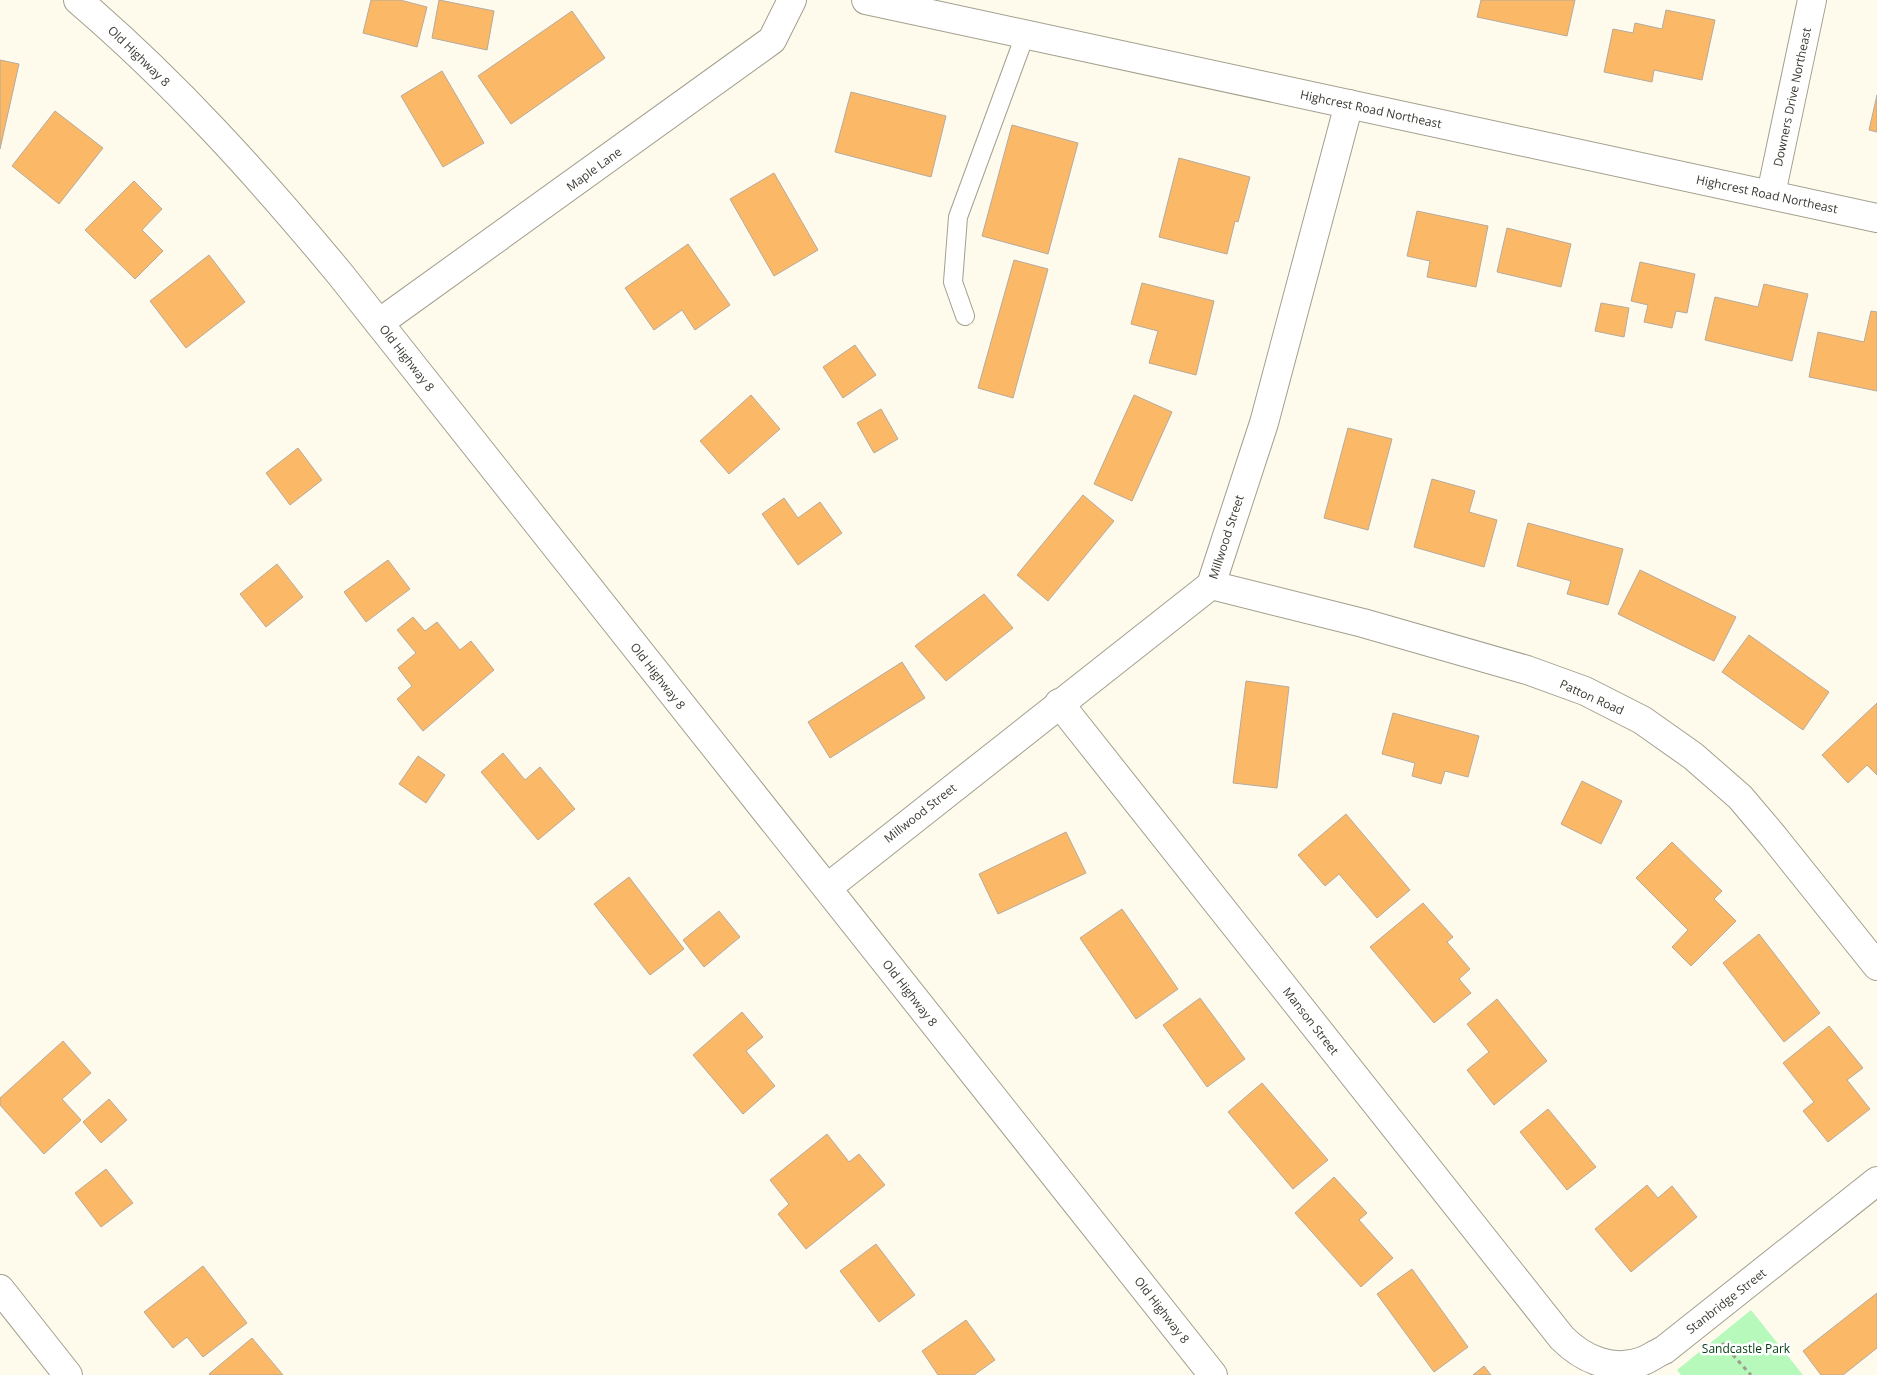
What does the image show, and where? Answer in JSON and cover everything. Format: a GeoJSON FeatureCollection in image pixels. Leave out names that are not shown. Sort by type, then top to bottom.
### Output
{"type":"FeatureCollection","features":[{"type":"Feature","properties":{"kind":"street","name":"Old Highway 8"},"geometry":{"type":"LineString","coordinates":[[78,0],[105,23],[209,124],[282,204],[1213,1375]]}},
{"type":"Feature","properties":{"kind":"street","name":"Maple Lane"},"geometry":{"type":"LineString","coordinates":[[378,323],[772,40],[792,0]]}},
{"type":"Feature","properties":{"kind":"street","name":"Highcrest Road Northeast"},"geometry":{"type":"LineString","coordinates":[[866,0],[1877,218]]}},
{"type":"Feature","properties":{"kind":"street","name":"Downers Drive Northeast"},"geometry":{"type":"LineString","coordinates":[[1771,194],[1812,0]]}},
{"type":"Feature","properties":{"kind":"street","name":"Millwood Street"},"geometry":{"type":"LineString","coordinates":[[826,888],[1210,585],[1264,422],[1349,104]]}},
{"type":"Feature","properties":{"kind":"street","name":"Patton Road"},"geometry":{"type":"LineString","coordinates":[[1210,585],[1363,623],[1527,670],[1585,691],[1642,720],[1693,756],[1740,798],[1773,836],[1877,966]]}},
{"type":"Feature","properties":{"kind":"street","name":"Manson Street"},"geometry":{"type":"LineString","coordinates":[[1059,703],[1562,1338]]}},
{"type":"Feature","properties":{"kind":"street","name":"Stanbridge Street"},"geometry":{"type":"LineString","coordinates":[[1562,1338],[1574,1350],[1596,1362],[1622,1366],[1643,1361],[1664,1350],[1877,1181]]}},
{"type":"Feature","properties":{"kind":"street"},"geometry":{"type":"LineString","coordinates":[[0,1289],[68,1375]]}},
{"type":"Feature","properties":{"kind":"lane"},"geometry":{"type":"LineString","coordinates":[[965,316],[953,282],[958,217],[1025,35]]}},
{"type":"Feature","properties":{"kind":"path"},"geometry":{"type":"LineString","coordinates":[[1702,1320],[1751,1375]]}},
{"type":"Feature","properties":{"kind":"green space","name":"Sandcastle Park"},"geometry":{"type":"Polygon","coordinates":[[[1751,1310],[1803,1375],[1681,1375],[1677,1370],[1751,1310]]]}},
{"type":"Feature","properties":{"kind":"building"},"geometry":{"type":"Polygon","coordinates":[[[371,0],[400,0],[427,7],[417,47],[363,33],[371,0]]]}},
{"type":"Feature","properties":{"kind":"building"},"geometry":{"type":"Polygon","coordinates":[[[439,0],[494,11],[487,50],[432,38],[439,0]]]}},
{"type":"Feature","properties":{"kind":"building"},"geometry":{"type":"Polygon","coordinates":[[[1481,0],[1575,0],[1567,36],[1477,17],[1481,0]]]}},
{"type":"Feature","properties":{"kind":"building"},"geometry":{"type":"Polygon","coordinates":[[[1666,10],[1715,20],[1702,80],[1654,70],[1652,82],[1604,72],[1613,29],[1633,33],[1635,23],[1662,29],[1666,10]]]}},
{"type":"Feature","properties":{"kind":"building"},"geometry":{"type":"Polygon","coordinates":[[[572,11],[605,58],[511,124],[478,76],[572,11]]]}},
{"type":"Feature","properties":{"kind":"building"},"geometry":{"type":"Polygon","coordinates":[[[0,60],[19,64],[0,149],[0,60]]]}},
{"type":"Feature","properties":{"kind":"building"},"geometry":{"type":"Polygon","coordinates":[[[442,71],[484,143],[443,167],[401,96],[442,71]]]}},
{"type":"Feature","properties":{"kind":"building"},"geometry":{"type":"Polygon","coordinates":[[[851,92],[946,116],[931,177],[835,152],[851,92]]]}},
{"type":"Feature","properties":{"kind":"building"},"geometry":{"type":"Polygon","coordinates":[[[1877,95],[1877,132],[1869,130],[1877,95]]]}},
{"type":"Feature","properties":{"kind":"building"},"geometry":{"type":"Polygon","coordinates":[[[55,111],[103,148],[59,204],[12,166],[55,111]]]}},
{"type":"Feature","properties":{"kind":"building"},"geometry":{"type":"Polygon","coordinates":[[[1012,125],[1078,143],[1048,254],[982,236],[1012,125]]]}},
{"type":"Feature","properties":{"kind":"building"},"geometry":{"type":"Polygon","coordinates":[[[1179,158],[1250,177],[1238,222],[1235,221],[1227,254],[1159,237],[1179,158]]]}},
{"type":"Feature","properties":{"kind":"building"},"geometry":{"type":"Polygon","coordinates":[[[774,173],[818,250],[774,276],[730,199],[774,173]]]}},
{"type":"Feature","properties":{"kind":"building"},"geometry":{"type":"Polygon","coordinates":[[[134,181],[162,209],[142,230],[163,251],[135,279],[85,230],[134,181]]]}},
{"type":"Feature","properties":{"kind":"building"},"geometry":{"type":"Polygon","coordinates":[[[1417,211],[1488,226],[1476,287],[1427,277],[1430,261],[1407,256],[1417,211]]]}},
{"type":"Feature","properties":{"kind":"building"},"geometry":{"type":"Polygon","coordinates":[[[1507,228],[1571,244],[1561,287],[1497,272],[1507,228]]]}},
{"type":"Feature","properties":{"kind":"building"},"geometry":{"type":"Polygon","coordinates":[[[688,244],[730,305],[695,330],[682,310],[654,330],[625,288],[688,244]]]}},
{"type":"Feature","properties":{"kind":"building"},"geometry":{"type":"Polygon","coordinates":[[[209,255],[245,302],[186,348],[150,301],[209,255]]]}},
{"type":"Feature","properties":{"kind":"building"},"geometry":{"type":"Polygon","coordinates":[[[1014,260],[1048,269],[1013,398],[978,388],[1014,260]]]}},
{"type":"Feature","properties":{"kind":"building"},"geometry":{"type":"Polygon","coordinates":[[[1640,262],[1695,274],[1687,313],[1676,311],[1672,328],[1644,322],[1648,305],[1631,301],[1640,262]]]}},
{"type":"Feature","properties":{"kind":"building"},"geometry":{"type":"Polygon","coordinates":[[[1142,283],[1214,301],[1196,375],[1149,363],[1158,331],[1131,324],[1142,283]]]}},
{"type":"Feature","properties":{"kind":"building"},"geometry":{"type":"Polygon","coordinates":[[[1764,284],[1808,294],[1792,361],[1705,340],[1715,297],[1758,307],[1764,284]]]}},
{"type":"Feature","properties":{"kind":"building"},"geometry":{"type":"Polygon","coordinates":[[[1601,303],[1629,308],[1624,337],[1595,331],[1601,303]]]}},
{"type":"Feature","properties":{"kind":"building"},"geometry":{"type":"Polygon","coordinates":[[[1871,311],[1877,312],[1877,391],[1809,377],[1818,332],[1864,342],[1871,311]]]}},
{"type":"Feature","properties":{"kind":"building"},"geometry":{"type":"Polygon","coordinates":[[[855,345],[876,375],[843,398],[823,367],[855,345]]]}},
{"type":"Feature","properties":{"kind":"building"},"geometry":{"type":"Polygon","coordinates":[[[751,395],[780,429],[729,474],[700,441],[751,395]]]}},
{"type":"Feature","properties":{"kind":"building"},"geometry":{"type":"Polygon","coordinates":[[[1134,395],[1172,412],[1132,501],[1094,484],[1134,395]]]}},
{"type":"Feature","properties":{"kind":"building"},"geometry":{"type":"Polygon","coordinates":[[[881,409],[898,439],[874,453],[857,423],[881,409]]]}},
{"type":"Feature","properties":{"kind":"building"},"geometry":{"type":"Polygon","coordinates":[[[1348,428],[1392,439],[1368,530],[1324,518],[1348,428]]]}},
{"type":"Feature","properties":{"kind":"building"},"geometry":{"type":"Polygon","coordinates":[[[298,448],[322,480],[290,505],[266,473],[298,448]]]}},
{"type":"Feature","properties":{"kind":"building"},"geometry":{"type":"Polygon","coordinates":[[[1432,479],[1475,491],[1469,512],[1497,520],[1484,567],[1414,547],[1432,479]]]}},
{"type":"Feature","properties":{"kind":"building"},"geometry":{"type":"Polygon","coordinates":[[[1083,495],[1114,521],[1048,601],[1017,575],[1083,495]]]}},
{"type":"Feature","properties":{"kind":"building"},"geometry":{"type":"Polygon","coordinates":[[[784,498],[798,518],[820,502],[842,533],[798,565],[762,514],[784,498]]]}},
{"type":"Feature","properties":{"kind":"building"},"geometry":{"type":"Polygon","coordinates":[[[1528,523],[1623,549],[1608,605],[1567,594],[1571,581],[1517,566],[1528,523]]]}},
{"type":"Feature","properties":{"kind":"building"},"geometry":{"type":"Polygon","coordinates":[[[388,560],[410,589],[366,622],[344,592],[388,560]]]}},
{"type":"Feature","properties":{"kind":"building"},"geometry":{"type":"Polygon","coordinates":[[[277,564],[303,597],[266,627],[240,594],[277,564]]]}},
{"type":"Feature","properties":{"kind":"building"},"geometry":{"type":"Polygon","coordinates":[[[1640,570],[1736,617],[1714,661],[1618,614],[1640,570]]]}},
{"type":"Feature","properties":{"kind":"building"},"geometry":{"type":"Polygon","coordinates":[[[984,594],[1013,628],[946,681],[915,646],[984,594]]]}},
{"type":"Feature","properties":{"kind":"building"},"geometry":{"type":"Polygon","coordinates":[[[413,617],[425,631],[437,622],[460,650],[471,641],[494,670],[423,731],[397,699],[412,686],[398,668],[416,653],[397,630],[413,617]]]}},
{"type":"Feature","properties":{"kind":"building"},"geometry":{"type":"Polygon","coordinates":[[[1749,635],[1829,692],[1803,730],[1722,672],[1749,635]]]}},
{"type":"Feature","properties":{"kind":"building"},"geometry":{"type":"Polygon","coordinates":[[[902,662],[925,698],[830,758],[808,722],[902,662]]]}},
{"type":"Feature","properties":{"kind":"building"},"geometry":{"type":"Polygon","coordinates":[[[1246,681],[1289,687],[1277,788],[1233,783],[1246,681]]]}},
{"type":"Feature","properties":{"kind":"building"},"geometry":{"type":"Polygon","coordinates":[[[1877,703],[1877,775],[1867,765],[1848,783],[1822,755],[1877,703]]]}},
{"type":"Feature","properties":{"kind":"building"},"geometry":{"type":"Polygon","coordinates":[[[1393,713],[1479,736],[1468,777],[1445,771],[1441,784],[1412,776],[1415,763],[1382,754],[1393,713]]]}},
{"type":"Feature","properties":{"kind":"building"},"geometry":{"type":"Polygon","coordinates":[[[503,753],[525,780],[540,767],[575,809],[538,840],[481,772],[503,753]]]}},
{"type":"Feature","properties":{"kind":"building"},"geometry":{"type":"Polygon","coordinates":[[[418,756],[445,775],[426,803],[399,784],[418,756]]]}},
{"type":"Feature","properties":{"kind":"building"},"geometry":{"type":"Polygon","coordinates":[[[1582,781],[1622,801],[1601,844],[1561,824],[1582,781]]]}},
{"type":"Feature","properties":{"kind":"building"},"geometry":{"type":"Polygon","coordinates":[[[1346,814],[1410,890],[1377,918],[1339,874],[1325,886],[1298,855],[1346,814]]]}},
{"type":"Feature","properties":{"kind":"building"},"geometry":{"type":"Polygon","coordinates":[[[1066,832],[1086,873],[998,914],[979,874],[1066,832]]]}},
{"type":"Feature","properties":{"kind":"building"},"geometry":{"type":"Polygon","coordinates":[[[1672,842],[1722,891],[1714,899],[1736,921],[1691,966],[1672,947],[1688,930],[1636,878],[1672,842]]]}},
{"type":"Feature","properties":{"kind":"building"},"geometry":{"type":"Polygon","coordinates":[[[629,877],[684,949],[650,975],[594,904],[629,877]]]}},
{"type":"Feature","properties":{"kind":"building"},"geometry":{"type":"Polygon","coordinates":[[[1423,903],[1453,937],[1447,942],[1470,969],[1459,979],[1471,993],[1434,1023],[1370,947],[1423,903]]]}},
{"type":"Feature","properties":{"kind":"building"},"geometry":{"type":"Polygon","coordinates":[[[1122,909],[1178,989],[1136,1019],[1080,938],[1122,909]]]}},
{"type":"Feature","properties":{"kind":"building"},"geometry":{"type":"Polygon","coordinates":[[[719,911],[740,937],[704,967],[683,940],[719,911]]]}},
{"type":"Feature","properties":{"kind":"building"},"geometry":{"type":"Polygon","coordinates":[[[1759,934],[1820,1013],[1784,1042],[1723,963],[1759,934]]]}},
{"type":"Feature","properties":{"kind":"building"},"geometry":{"type":"Polygon","coordinates":[[[1200,998],[1245,1059],[1207,1087],[1163,1025],[1200,998]]]}},
{"type":"Feature","properties":{"kind":"building"},"geometry":{"type":"Polygon","coordinates":[[[1497,999],[1547,1061],[1494,1105],[1467,1070],[1489,1052],[1467,1024],[1497,999]]]}},
{"type":"Feature","properties":{"kind":"building"},"geometry":{"type":"Polygon","coordinates":[[[742,1012],[763,1037],[746,1051],[775,1086],[743,1114],[693,1055],[742,1012]]]}},
{"type":"Feature","properties":{"kind":"building"},"geometry":{"type":"Polygon","coordinates":[[[1829,1026],[1863,1068],[1847,1080],[1870,1109],[1828,1142],[1803,1111],[1814,1102],[1783,1063],[1829,1026]]]}},
{"type":"Feature","properties":{"kind":"building"},"geometry":{"type":"Polygon","coordinates":[[[63,1041],[91,1073],[62,1099],[81,1120],[44,1154],[0,1105],[0,1098],[63,1041]]]}},
{"type":"Feature","properties":{"kind":"building"},"geometry":{"type":"Polygon","coordinates":[[[1262,1083],[1328,1160],[1293,1189],[1228,1112],[1262,1083]]]}},
{"type":"Feature","properties":{"kind":"building"},"geometry":{"type":"Polygon","coordinates":[[[109,1099],[127,1120],[101,1143],[83,1122],[109,1099]]]}},
{"type":"Feature","properties":{"kind":"building"},"geometry":{"type":"Polygon","coordinates":[[[1548,1109],[1596,1167],[1567,1190],[1520,1132],[1548,1109]]]}},
{"type":"Feature","properties":{"kind":"building"},"geometry":{"type":"Polygon","coordinates":[[[827,1134],[849,1162],[859,1154],[885,1185],[806,1249],[778,1214],[789,1204],[770,1180],[827,1134]]]}},
{"type":"Feature","properties":{"kind":"building"},"geometry":{"type":"Polygon","coordinates":[[[106,1169],[133,1203],[101,1227],[75,1193],[106,1169]]]}},
{"type":"Feature","properties":{"kind":"building"},"geometry":{"type":"Polygon","coordinates":[[[1334,1177],[1367,1213],[1359,1220],[1393,1258],[1361,1287],[1295,1213],[1334,1177]]]}},
{"type":"Feature","properties":{"kind":"building"},"geometry":{"type":"Polygon","coordinates":[[[1647,1185],[1658,1198],[1672,1186],[1697,1217],[1631,1272],[1595,1229],[1647,1185]]]}},
{"type":"Feature","properties":{"kind":"building"},"geometry":{"type":"Polygon","coordinates":[[[876,1244],[915,1295],[879,1322],[840,1271],[876,1244]]]}},
{"type":"Feature","properties":{"kind":"building"},"geometry":{"type":"Polygon","coordinates":[[[203,1266],[247,1323],[203,1357],[187,1337],[173,1348],[144,1312],[203,1266]]]}},
{"type":"Feature","properties":{"kind":"building"},"geometry":{"type":"Polygon","coordinates":[[[1412,1269],[1468,1347],[1434,1372],[1377,1294],[1412,1269]]]}},
{"type":"Feature","properties":{"kind":"building"},"geometry":{"type":"Polygon","coordinates":[[[1877,1293],[1877,1348],[1843,1375],[1821,1375],[1803,1351],[1877,1293]]]}},
{"type":"Feature","properties":{"kind":"building"},"geometry":{"type":"Polygon","coordinates":[[[966,1320],[995,1360],[974,1375],[938,1375],[922,1351],[966,1320]]]}},
{"type":"Feature","properties":{"kind":"building"},"geometry":{"type":"Polygon","coordinates":[[[252,1338],[283,1375],[209,1374],[252,1338]]]}},
{"type":"Feature","properties":{"kind":"building"},"geometry":{"type":"Polygon","coordinates":[[[1484,1366],[1491,1375],[1473,1375],[1484,1366]]]}}]}
